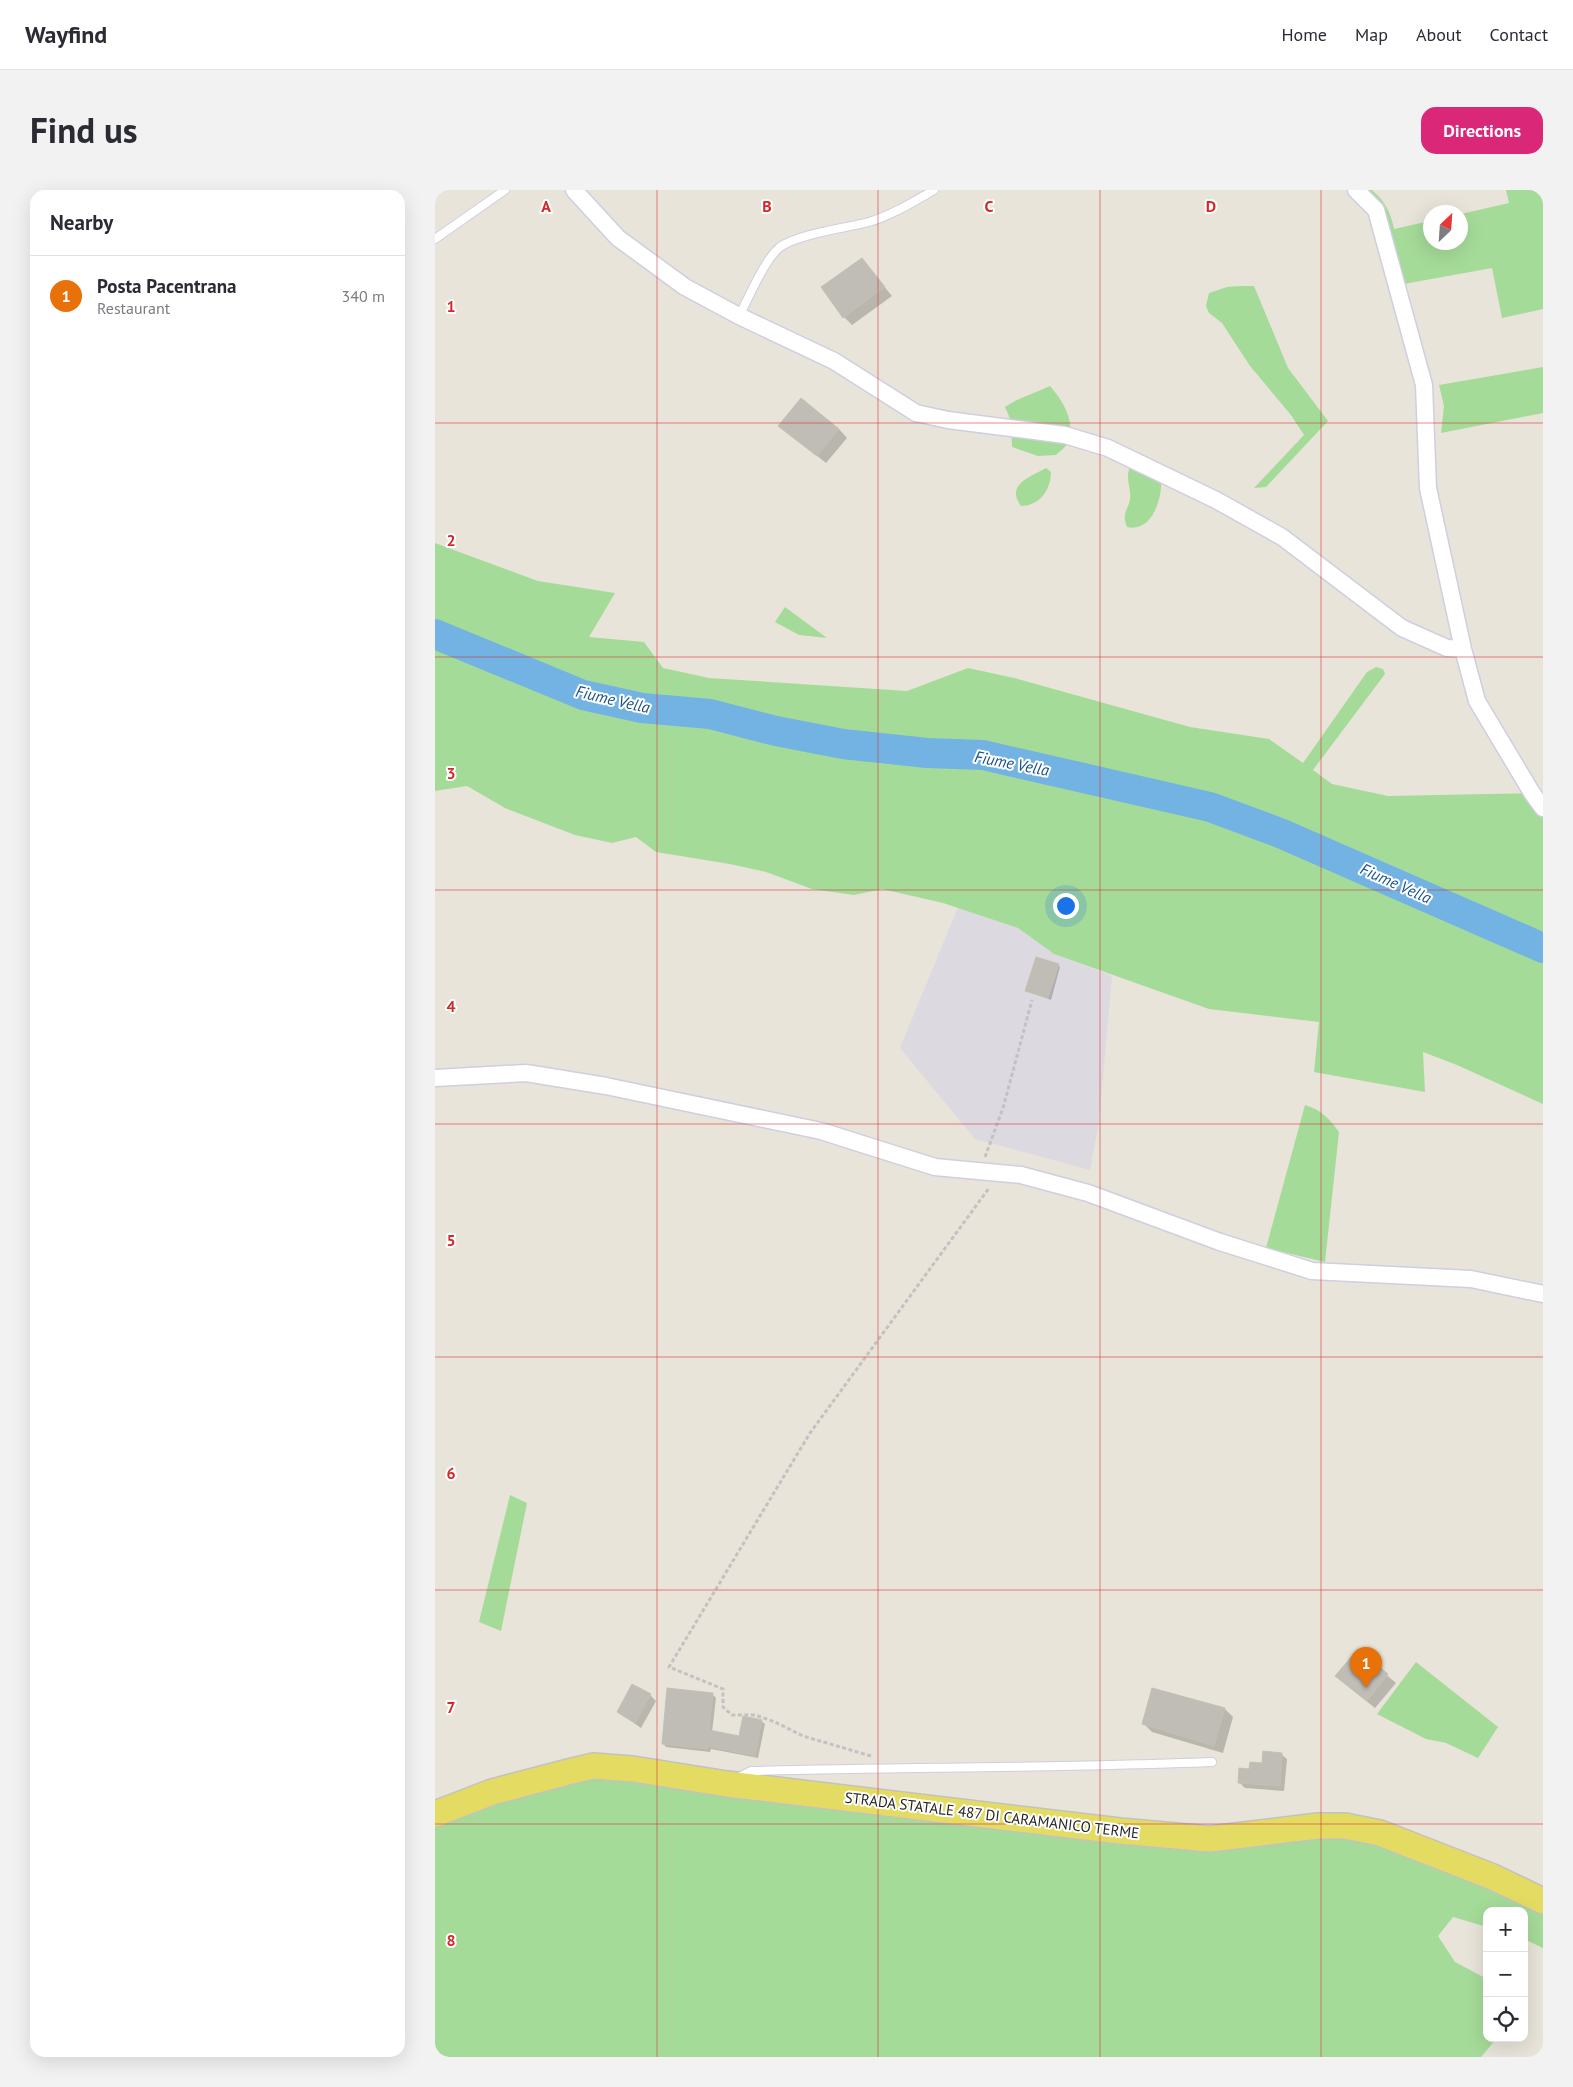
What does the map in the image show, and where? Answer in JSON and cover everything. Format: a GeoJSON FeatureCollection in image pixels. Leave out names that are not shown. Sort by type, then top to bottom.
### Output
{"type":"FeatureCollection","features":[{"type":"Feature","properties":{"kind":"main road","name":"STRADA STATALE 487 DI CARAMANICO TERME"},"geometry":{"type":"LineString","coordinates":[[435,1814],[492,1792],[593,1766],[633,1769],[727,1784],[1111,1830],[1211,1839],[1318,1826],[1345,1826],[1380,1833],[1493,1877],[1543,1901]]}},
{"type":"Feature","properties":{"kind":"street"},"geometry":{"type":"LineString","coordinates":[[574,190],[619,238],[685,287],[739,316],[834,361],[917,412],[948,420],[1065,435],[1108,448],[1217,500],[1281,538],[1403,628],[1447,648],[1463,649]]}},
{"type":"Feature","properties":{"kind":"street"},"geometry":{"type":"LineString","coordinates":[[1356,190],[1376,210],[1424,385],[1428,488],[1463,649],[1477,700],[1532,793],[1543,808]]}},
{"type":"Feature","properties":{"kind":"street"},"geometry":{"type":"LineString","coordinates":[[435,1078],[526,1073],[606,1086],[821,1131],[935,1167],[1021,1175],[1089,1193],[1220,1242],[1312,1271],[1471,1279],[1543,1294]]}},
{"type":"Feature","properties":{"kind":"lane"},"geometry":{"type":"LineString","coordinates":[[435,239],[505,190]]}},
{"type":"Feature","properties":{"kind":"lane"},"geometry":{"type":"LineString","coordinates":[[739,316],[765,266],[780,247],[801,238],[870,221],[904,208],[935,190]]}},
{"type":"Feature","properties":{"kind":"lane"},"geometry":{"type":"LineString","coordinates":[[727,1784],[751,1771],[897,1767],[1108,1766],[1212,1762]]}},
{"type":"Feature","properties":{"kind":"path"},"geometry":{"type":"LineString","coordinates":[[979,1171],[1003,1108],[1032,1000]]}},
{"type":"Feature","properties":{"kind":"path"},"geometry":{"type":"LineString","coordinates":[[897,1767],[862,1752],[803,1736],[775,1722],[755,1715],[732,1715],[723,1707],[723,1689],[669,1666],[810,1433],[1000,1173]]}},
{"type":"Feature","properties":{"kind":"shaded area"},"geometry":{"type":"Polygon","coordinates":[[[958,907],[1018,928],[1054,954],[1112,976],[1099,1122],[1090,1170],[975,1139],[900,1048],[958,907]]]}},
{"type":"Feature","properties":{"kind":"green space"},"geometry":{"type":"Polygon","coordinates":[[[1363,190],[1372,190],[1384,203],[1394,229],[1423,223],[1423,250],[1468,250],[1468,212],[1509,203],[1506,190],[1543,190],[1543,309],[1502,318],[1492,268],[1404,284],[1363,190]]]}},
{"type":"Feature","properties":{"kind":"green space"},"geometry":{"type":"Polygon","coordinates":[[[1254,286],[1288,368],[1328,421],[1266,487],[1254,488],[1304,435],[1291,415],[1250,366],[1222,323],[1209,313],[1206,306],[1209,293],[1227,287],[1254,286]]]}},
{"type":"Feature","properties":{"kind":"green space"},"geometry":{"type":"Polygon","coordinates":[[[1543,367],[1543,413],[1441,433],[1444,406],[1439,385],[1543,367]]]}},
{"type":"Feature","properties":{"kind":"green space"},"geometry":{"type":"Polygon","coordinates":[[[1050,386],[1064,405],[1069,420],[1070,436],[1066,445],[1056,455],[1038,456],[1012,447],[1011,421],[1005,407],[1050,386]]]}},
{"type":"Feature","properties":{"kind":"green space"},"geometry":{"type":"Polygon","coordinates":[[[1132,463],[1161,477],[1161,485],[1158,503],[1150,519],[1136,527],[1127,527],[1125,513],[1130,498],[1128,475],[1132,463]]]}},
{"type":"Feature","properties":{"kind":"green space"},"geometry":{"type":"Polygon","coordinates":[[[1046,468],[1051,472],[1047,490],[1039,500],[1021,506],[1016,492],[1018,487],[1027,478],[1046,468]]]}},
{"type":"Feature","properties":{"kind":"green space"},"geometry":{"type":"Polygon","coordinates":[[[435,543],[538,581],[615,593],[589,637],[644,642],[663,668],[709,678],[907,691],[968,668],[1014,678],[1190,727],[1269,739],[1303,763],[1367,672],[1376,667],[1383,669],[1385,674],[1313,770],[1332,784],[1388,796],[1532,793],[1543,808],[1543,1104],[1457,1065],[1423,1052],[1425,1092],[1314,1072],[1319,1022],[1209,1009],[1054,954],[1018,928],[943,903],[882,889],[854,895],[812,889],[766,872],[656,852],[636,837],[612,843],[575,835],[505,808],[467,786],[435,791],[435,543]]]}},
{"type":"Feature","properties":{"kind":"green space"},"geometry":{"type":"Polygon","coordinates":[[[785,607],[827,638],[799,635],[775,622],[785,607]]]}},
{"type":"Feature","properties":{"kind":"green space"},"geometry":{"type":"Polygon","coordinates":[[[1305,1105],[1316,1109],[1324,1115],[1339,1132],[1325,1262],[1266,1248],[1305,1105]]]}},
{"type":"Feature","properties":{"kind":"green space"},"geometry":{"type":"Polygon","coordinates":[[[510,1495],[527,1503],[501,1631],[479,1622],[510,1495]]]}},
{"type":"Feature","properties":{"kind":"green space"},"geometry":{"type":"Polygon","coordinates":[[[1416,1662],[1498,1727],[1478,1758],[1446,1743],[1426,1739],[1377,1714],[1416,1662]]]}},
{"type":"Feature","properties":{"kind":"green space"},"geometry":{"type":"Polygon","coordinates":[[[568,1772],[1120,1831],[1345,1827],[1543,1901],[1543,1948],[1528,1941],[1528,1907],[1483,1907],[1483,1926],[1453,1917],[1438,1936],[1455,1962],[1483,1977],[1483,2042],[1494,2042],[1481,2057],[435,2057],[435,1815],[568,1772]]]}},
{"type":"Feature","properties":{"kind":"building"},"geometry":{"type":"Polygon","coordinates":[[[862,258],[885,287],[843,318],[821,287],[862,258]]]}},
{"type":"Feature","properties":{"kind":"building"},"geometry":{"type":"Polygon","coordinates":[[[801,398],[839,429],[817,456],[778,426],[801,398]]]}},
{"type":"Feature","properties":{"kind":"building"},"geometry":{"type":"Polygon","coordinates":[[[1036,957],[1059,964],[1048,998],[1025,991],[1036,957]]]}},
{"type":"Feature","properties":{"kind":"building"},"geometry":{"type":"Polygon","coordinates":[[[1358,1649],[1388,1674],[1367,1701],[1335,1676],[1358,1649]]]}},
{"type":"Feature","properties":{"kind":"building"},"geometry":{"type":"Polygon","coordinates":[[[632,1684],[651,1694],[635,1723],[617,1712],[632,1684]]]}},
{"type":"Feature","properties":{"kind":"building"},"geometry":{"type":"Polygon","coordinates":[[[667,1688],[713,1693],[709,1730],[739,1736],[743,1716],[762,1720],[755,1756],[707,1746],[707,1749],[662,1744],[667,1688]]]}},
{"type":"Feature","properties":{"kind":"building"},"geometry":{"type":"Polygon","coordinates":[[[1152,1688],[1225,1708],[1214,1746],[1142,1724],[1152,1688]]]}},
{"type":"Feature","properties":{"kind":"building"},"geometry":{"type":"Polygon","coordinates":[[[1263,1751],[1282,1753],[1280,1786],[1238,1783],[1239,1768],[1249,1769],[1250,1762],[1262,1763],[1263,1751]]]}},
{"type":"Feature","properties":{"kind":"waterway","name":"Fiume Vella"},"geometry":{"type":"LineString","coordinates":[[435,634],[583,695],[642,708],[710,714],[776,731],[843,744],[927,753],[983,755],[1210,807],[1280,833],[1543,948]]}},
{"type":"Feature","properties":{"kind":"place","name":"Posta Pacentrana"},"geometry":{"type":"Point","coordinates":[1366,1688]}}]}
